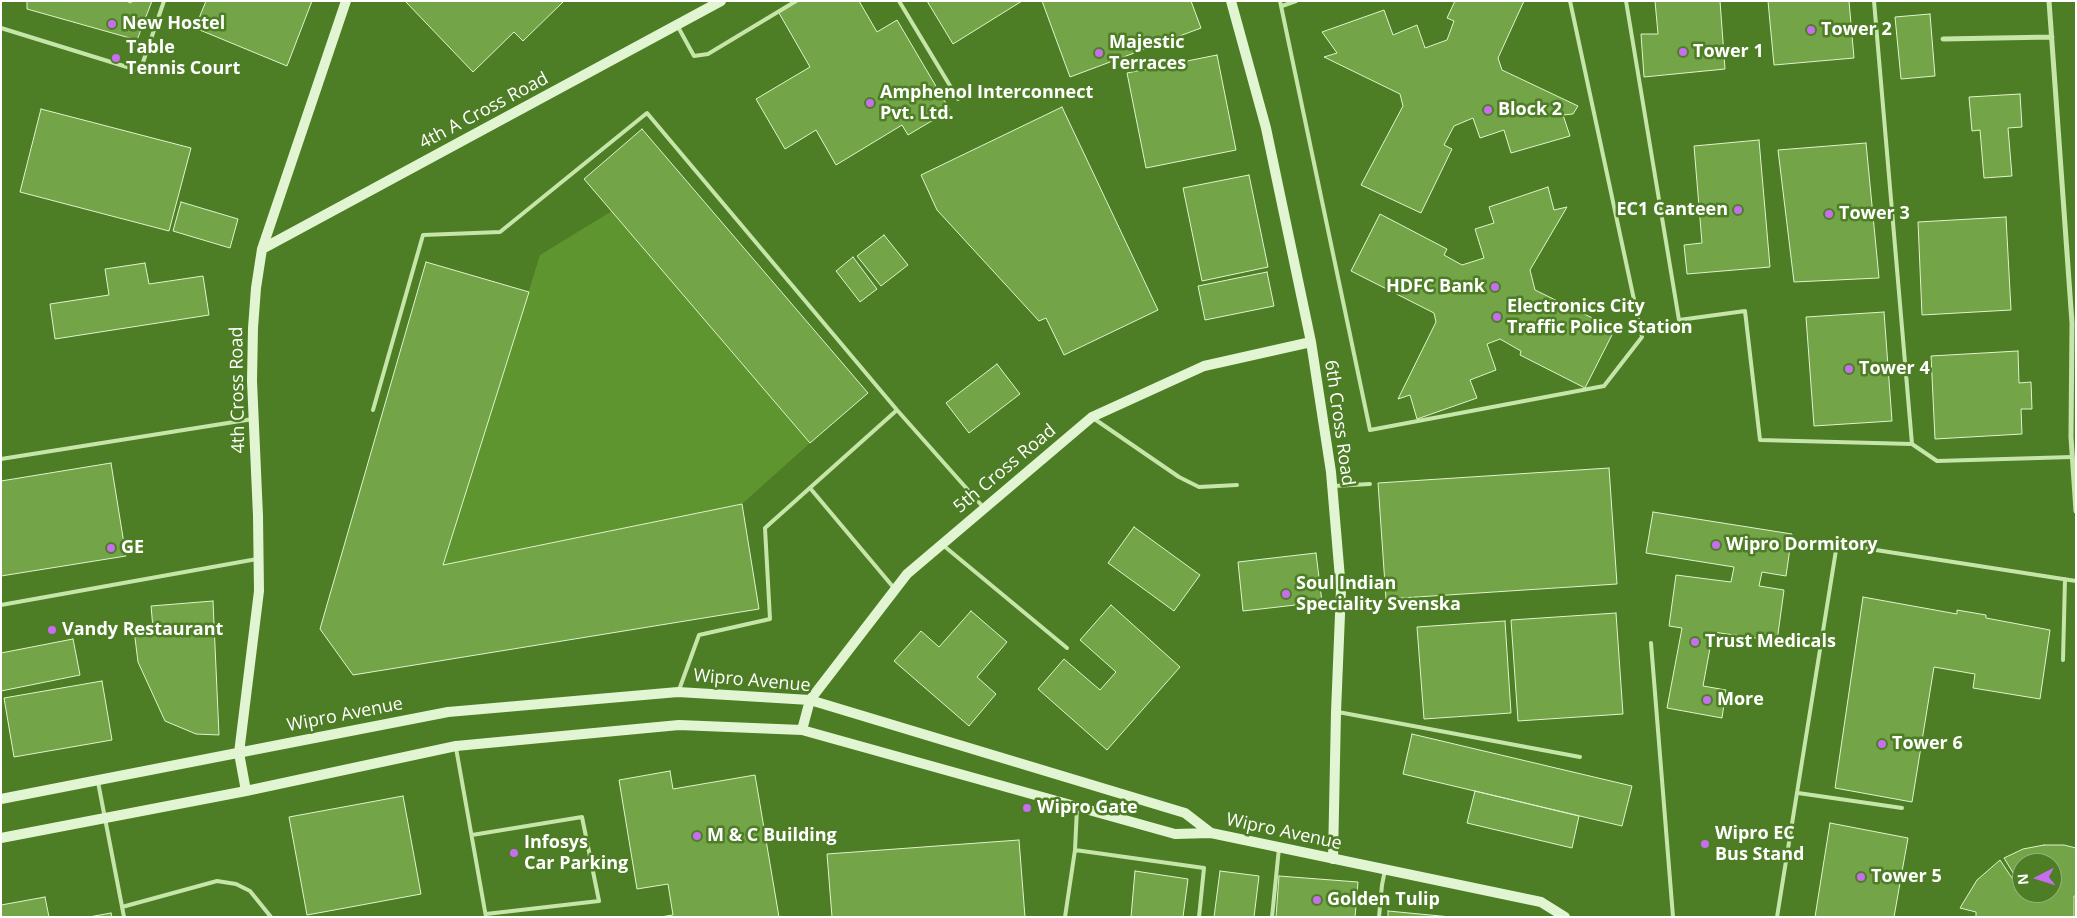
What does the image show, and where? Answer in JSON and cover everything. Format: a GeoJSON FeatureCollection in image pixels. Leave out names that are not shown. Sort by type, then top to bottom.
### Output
{"type":"FeatureCollection","features":[{"type":"Feature","properties":{"kind":"street","name":"4th Cross Road"},"geometry":{"type":"LineString","coordinates":[[246,791],[238,753],[259,591],[252,328],[262,249],[346,1]]}},
{"type":"Feature","properties":{"kind":"street","name":"4th A Cross Road"},"geometry":{"type":"LineString","coordinates":[[262,249],[721,1]]}},
{"type":"Feature","properties":{"kind":"street","name":"6th Cross Road"},"geometry":{"type":"LineString","coordinates":[[1231,1],[1266,128],[1311,342],[1332,486],[1341,590],[1333,859]]}},
{"type":"Feature","properties":{"kind":"street"},"geometry":{"type":"LineString","coordinates":[[2049,1],[2074,322],[2072,457],[2076,511]]}},
{"type":"Feature","properties":{"kind":"street"},"geometry":{"type":"LineString","coordinates":[[1943,39],[2052,37]]}},
{"type":"Feature","properties":{"kind":"street","name":"5th Cross Road"},"geometry":{"type":"LineString","coordinates":[[802,730],[810,700],[907,574],[1092,417],[1204,366],[1311,342]]}},
{"type":"Feature","properties":{"kind":"street","name":"Wipro Avenue"},"geometry":{"type":"LineString","coordinates":[[1,800],[448,712],[678,692],[810,700],[1185,813],[1211,833],[1541,902],[1565,917]]}},
{"type":"Feature","properties":{"kind":"street"},"geometry":{"type":"LineString","coordinates":[[1,838],[106,820],[456,746],[679,725],[802,730],[1175,834],[1211,833]]}},
{"type":"Feature","properties":{"kind":"lane"},"geometry":{"type":"LineString","coordinates":[[1,28],[140,71],[164,1]]}},
{"type":"Feature","properties":{"kind":"lane"},"geometry":{"type":"LineString","coordinates":[[676,25],[694,56],[708,54],[796,1]]}},
{"type":"Feature","properties":{"kind":"lane"},"geometry":{"type":"LineString","coordinates":[[899,1],[958,99]]}},
{"type":"Feature","properties":{"kind":"lane"},"geometry":{"type":"LineString","coordinates":[[1296,1],[1281,4],[1370,430],[1604,386],[1642,337],[1570,1]]}},
{"type":"Feature","properties":{"kind":"lane"},"geometry":{"type":"LineString","coordinates":[[1626,1],[1679,320],[1744,311],[1760,440],[1912,444],[1937,461],[2072,457]]}},
{"type":"Feature","properties":{"kind":"lane"},"geometry":{"type":"LineString","coordinates":[[1874,1],[1912,444]]}},
{"type":"Feature","properties":{"kind":"lane"},"geometry":{"type":"LineString","coordinates":[[373,410],[423,234],[500,232],[647,114],[897,410],[984,508]]}},
{"type":"Feature","properties":{"kind":"lane"},"geometry":{"type":"LineString","coordinates":[[678,692],[699,636],[770,619],[765,528],[897,410]]}},
{"type":"Feature","properties":{"kind":"lane"},"geometry":{"type":"LineString","coordinates":[[1092,417],[1179,477],[1199,487],[1237,485]]}},
{"type":"Feature","properties":{"kind":"lane"},"geometry":{"type":"LineString","coordinates":[[1,459],[254,419]]}},
{"type":"Feature","properties":{"kind":"lane"},"geometry":{"type":"LineString","coordinates":[[1332,486],[1370,484]]}},
{"type":"Feature","properties":{"kind":"lane"},"geometry":{"type":"LineString","coordinates":[[810,488],[895,589]]}},
{"type":"Feature","properties":{"kind":"lane"},"geometry":{"type":"LineString","coordinates":[[942,544],[1067,648]]}},
{"type":"Feature","properties":{"kind":"lane"},"geometry":{"type":"LineString","coordinates":[[1777,917],[1837,544],[2076,581]]}},
{"type":"Feature","properties":{"kind":"lane"},"geometry":{"type":"LineString","coordinates":[[1,605],[259,558]]}},
{"type":"Feature","properties":{"kind":"lane"},"geometry":{"type":"LineString","coordinates":[[2063,660],[2065,579]]}},
{"type":"Feature","properties":{"kind":"lane"},"geometry":{"type":"LineString","coordinates":[[1651,643],[1673,917]]}},
{"type":"Feature","properties":{"kind":"lane"},"geometry":{"type":"LineString","coordinates":[[1336,712],[1580,757]]}},
{"type":"Feature","properties":{"kind":"lane"},"geometry":{"type":"LineString","coordinates":[[456,746],[486,915],[599,901],[582,817],[472,836]]}},
{"type":"Feature","properties":{"kind":"lane"},"geometry":{"type":"LineString","coordinates":[[98,780],[124,917]]}},
{"type":"Feature","properties":{"kind":"lane"},"geometry":{"type":"LineString","coordinates":[[1798,793],[1902,808]]}},
{"type":"Feature","properties":{"kind":"lane"},"geometry":{"type":"LineString","coordinates":[[1065,917],[1075,850],[1078,806]]}},
{"type":"Feature","properties":{"kind":"lane"},"geometry":{"type":"LineString","coordinates":[[1272,917],[1279,848]]}},
{"type":"Feature","properties":{"kind":"lane"},"geometry":{"type":"LineString","coordinates":[[1075,850],[1204,868],[1199,917]]}},
{"type":"Feature","properties":{"kind":"lane"},"geometry":{"type":"LineString","coordinates":[[1379,917],[1385,870]]}},
{"type":"Feature","properties":{"kind":"lane"},"geometry":{"type":"LineString","coordinates":[[122,907],[217,881],[236,884],[250,891],[271,917]]}},
{"type":"Feature","properties":{"kind":"green space"},"geometry":{"type":"Polygon","coordinates":[[[612,211],[810,443],[742,504],[443,565],[540,255],[612,211]]]}},
{"type":"Feature","properties":{"kind":"building","name":"New Hostel"},"geometry":{"type":"Polygon","coordinates":[[[27,1],[126,1],[131,3],[132,1],[152,1],[137,40],[27,9],[27,1]]]}},
{"type":"Feature","properties":{"kind":"building"},"geometry":{"type":"Polygon","coordinates":[[[206,1],[312,1],[287,66],[195,28],[206,1]]]}},
{"type":"Feature","properties":{"kind":"building"},"geometry":{"type":"Polygon","coordinates":[[[405,1],[564,1],[523,41],[514,32],[473,72],[405,1]]]}},
{"type":"Feature","properties":{"kind":"building"},"geometry":{"type":"Polygon","coordinates":[[[798,1],[859,1],[877,32],[897,20],[950,110],[908,135],[902,125],[836,165],[816,130],[785,149],[756,99],[810,67],[779,13],[798,1]]]}},
{"type":"Feature","properties":{"kind":"building"},"geometry":{"type":"Polygon","coordinates":[[[927,1],[1022,1],[953,44],[927,1]]]}},
{"type":"Feature","properties":{"kind":"building","name":"Majestic Terraces"},"geometry":{"type":"Polygon","coordinates":[[[1042,1],[1191,1],[1201,28],[1070,77],[1042,1]]]}},
{"type":"Feature","properties":{"kind":"building","name":"Block 2"},"geometry":{"type":"Polygon","coordinates":[[[1455,1],[1524,1],[1498,58],[1502,70],[1578,106],[1573,114],[1563,115],[1570,136],[1511,153],[1504,130],[1480,138],[1473,118],[1454,126],[1444,145],[1452,149],[1421,213],[1361,185],[1403,106],[1400,94],[1324,57],[1337,53],[1322,32],[1384,10],[1393,35],[1417,25],[1425,48],[1447,40],[1454,21],[1447,18],[1455,1]]]}},
{"type":"Feature","properties":{"kind":"building","name":"Tower 1"},"geometry":{"type":"Polygon","coordinates":[[[1655,1],[1720,1],[1725,69],[1644,77],[1641,34],[1658,34],[1655,1]]]}},
{"type":"Feature","properties":{"kind":"building","name":"Tower 2"},"geometry":{"type":"Polygon","coordinates":[[[1768,1],[1849,1],[1854,58],[1774,65],[1768,1]]]}},
{"type":"Feature","properties":{"kind":"building"},"geometry":{"type":"Polygon","coordinates":[[[1930,14],[1935,76],[1901,79],[1895,17],[1930,14]]]}},
{"type":"Feature","properties":{"kind":"building"},"geometry":{"type":"Polygon","coordinates":[[[1217,55],[1236,150],[1146,168],[1127,73],[1217,55]]]}},
{"type":"Feature","properties":{"kind":"building"},"geometry":{"type":"Polygon","coordinates":[[[2020,94],[2022,127],[2008,128],[2012,176],[1984,178],[1980,130],[1972,131],[1969,97],[2020,94]]]}},
{"type":"Feature","properties":{"kind":"building"},"geometry":{"type":"Polygon","coordinates":[[[1062,107],[1158,310],[1064,355],[1046,318],[1039,321],[937,210],[921,175],[1062,107]]]}},
{"type":"Feature","properties":{"kind":"building"},"geometry":{"type":"Polygon","coordinates":[[[41,109],[191,148],[169,231],[20,192],[41,109]]]}},
{"type":"Feature","properties":{"kind":"building"},"geometry":{"type":"Polygon","coordinates":[[[642,129],[868,393],[810,443],[584,179],[642,129]]]}},
{"type":"Feature","properties":{"kind":"building"},"geometry":{"type":"Polygon","coordinates":[[[1759,140],[1770,267],[1687,274],[1684,245],[1702,243],[1694,146],[1759,140]]]}},
{"type":"Feature","properties":{"kind":"building","name":"Tower 3"},"geometry":{"type":"Polygon","coordinates":[[[1866,143],[1879,278],[1794,282],[1778,150],[1866,143]]]}},
{"type":"Feature","properties":{"kind":"building"},"geometry":{"type":"Polygon","coordinates":[[[1249,175],[1268,267],[1202,281],[1183,188],[1249,175]]]}},
{"type":"Feature","properties":{"kind":"building"},"geometry":{"type":"Polygon","coordinates":[[[1548,187],[1554,210],[1567,207],[1530,270],[1535,290],[1615,329],[1585,388],[1520,355],[1521,351],[1500,339],[1487,344],[1496,370],[1470,380],[1477,398],[1417,419],[1410,395],[1398,399],[1436,322],[1434,313],[1351,271],[1380,214],[1447,249],[1444,255],[1462,265],[1484,258],[1475,229],[1494,223],[1489,207],[1548,187]]]}},
{"type":"Feature","properties":{"kind":"building"},"geometry":{"type":"Polygon","coordinates":[[[181,202],[238,219],[230,248],[173,231],[181,202]]]}},
{"type":"Feature","properties":{"kind":"building"},"geometry":{"type":"Polygon","coordinates":[[[2006,217],[2011,310],[1922,315],[1918,222],[2006,217]]]}},
{"type":"Feature","properties":{"kind":"building"},"geometry":{"type":"Polygon","coordinates":[[[884,235],[908,265],[881,286],[857,256],[884,235]]]}},
{"type":"Feature","properties":{"kind":"building"},"geometry":{"type":"Polygon","coordinates":[[[853,257],[877,289],[860,302],[836,271],[853,257]]]}},
{"type":"Feature","properties":{"kind":"building"},"geometry":{"type":"Polygon","coordinates":[[[426,262],[529,292],[443,565],[742,504],[759,609],[353,675],[320,629],[426,262]]]}},
{"type":"Feature","properties":{"kind":"building"},"geometry":{"type":"Polygon","coordinates":[[[145,263],[149,284],[203,276],[209,315],[55,339],[50,304],[109,295],[105,269],[145,263]]]}},
{"type":"Feature","properties":{"kind":"building"},"geometry":{"type":"Polygon","coordinates":[[[1267,272],[1274,306],[1205,320],[1198,286],[1267,272]]]}},
{"type":"Feature","properties":{"kind":"building","name":"Tower 4"},"geometry":{"type":"Polygon","coordinates":[[[1884,312],[1892,421],[1814,426],[1806,317],[1884,312]]]}},
{"type":"Feature","properties":{"kind":"building"},"geometry":{"type":"Polygon","coordinates":[[[2018,351],[2019,383],[2031,382],[2032,409],[2021,409],[2022,434],[1935,439],[1931,356],[2018,351]]]}},
{"type":"Feature","properties":{"kind":"building"},"geometry":{"type":"Polygon","coordinates":[[[997,364],[1020,394],[969,433],[946,403],[997,364]]]}},
{"type":"Feature","properties":{"kind":"building"},"geometry":{"type":"Polygon","coordinates":[[[111,463],[126,556],[1,576],[1,481],[111,463]]]}},
{"type":"Feature","properties":{"kind":"building"},"geometry":{"type":"Polygon","coordinates":[[[1609,468],[1617,584],[1386,599],[1378,483],[1609,468]]]}},
{"type":"Feature","properties":{"kind":"building"},"geometry":{"type":"Polygon","coordinates":[[[1653,512],[1792,534],[1786,576],[1762,572],[1759,586],[1784,590],[1777,641],[1713,632],[1703,686],[1726,690],[1722,718],[1667,708],[1682,628],[1669,626],[1676,575],[1731,582],[1734,567],[1646,553],[1653,512]]]}},
{"type":"Feature","properties":{"kind":"building"},"geometry":{"type":"Polygon","coordinates":[[[1134,527],[1200,575],[1174,611],[1108,563],[1134,527]]]}},
{"type":"Feature","properties":{"kind":"building"},"geometry":{"type":"Polygon","coordinates":[[[1316,553],[1322,602],[1243,611],[1238,562],[1316,553]]]}},
{"type":"Feature","properties":{"kind":"building","name":"Tower 6"},"geometry":{"type":"Polygon","coordinates":[[[1863,597],[1957,614],[1957,610],[1986,615],[1986,618],[2050,630],[2040,699],[1973,688],[1975,674],[1934,667],[1912,802],[1835,788],[1863,597]]]}},
{"type":"Feature","properties":{"kind":"building"},"geometry":{"type":"Polygon","coordinates":[[[213,601],[219,735],[196,734],[165,721],[138,662],[134,630],[153,628],[151,606],[213,601]]]}},
{"type":"Feature","properties":{"kind":"building"},"geometry":{"type":"Polygon","coordinates":[[[1111,605],[1180,667],[1107,750],[1038,689],[1064,659],[1100,690],[1116,672],[1080,640],[1111,605]]]}},
{"type":"Feature","properties":{"kind":"building"},"geometry":{"type":"Polygon","coordinates":[[[971,611],[1007,642],[977,677],[996,694],[969,726],[894,661],[921,631],[939,647],[971,611]]]}},
{"type":"Feature","properties":{"kind":"building"},"geometry":{"type":"Polygon","coordinates":[[[1616,613],[1623,714],[1518,721],[1511,620],[1616,613]]]}},
{"type":"Feature","properties":{"kind":"building"},"geometry":{"type":"Polygon","coordinates":[[[1505,621],[1511,713],[1424,719],[1417,627],[1505,621]]]}},
{"type":"Feature","properties":{"kind":"building"},"geometry":{"type":"Polygon","coordinates":[[[73,639],[80,675],[1,691],[1,653],[73,639]]]}},
{"type":"Feature","properties":{"kind":"building"},"geometry":{"type":"Polygon","coordinates":[[[102,681],[112,740],[14,757],[4,698],[102,681]]]}},
{"type":"Feature","properties":{"kind":"building"},"geometry":{"type":"Polygon","coordinates":[[[1412,734],[1632,786],[1622,826],[1403,774],[1412,734]]]}},
{"type":"Feature","properties":{"kind":"building","name":"M & C Building"},"geometry":{"type":"Polygon","coordinates":[[[670,771],[673,789],[755,775],[779,917],[660,917],[673,915],[668,884],[637,889],[619,780],[670,771]]]}},
{"type":"Feature","properties":{"kind":"building"},"geometry":{"type":"Polygon","coordinates":[[[1475,791],[1579,816],[1572,848],[1467,823],[1475,791]]]}},
{"type":"Feature","properties":{"kind":"building"},"geometry":{"type":"Polygon","coordinates":[[[403,796],[421,894],[307,915],[289,817],[403,796]]]}},
{"type":"Feature","properties":{"kind":"building","name":"Tower 5"},"geometry":{"type":"Polygon","coordinates":[[[1830,823],[1908,838],[1894,917],[1815,917],[1830,823]]]}},
{"type":"Feature","properties":{"kind":"building"},"geometry":{"type":"Polygon","coordinates":[[[1019,840],[1025,917],[832,917],[827,854],[1019,840]]]}},
{"type":"Feature","properties":{"kind":"building"},"geometry":{"type":"Polygon","coordinates":[[[2044,845],[2064,845],[2076,848],[2074,917],[1976,917],[1976,912],[1960,908],[1977,880],[2000,860],[2012,878],[2012,903],[2062,903],[2062,853],[2015,853],[2023,849],[2044,845]]]}},
{"type":"Feature","properties":{"kind":"building"},"geometry":{"type":"Polygon","coordinates":[[[2012,854],[2012,871],[2004,858],[2012,854]]]}},
{"type":"Feature","properties":{"kind":"building"},"geometry":{"type":"Polygon","coordinates":[[[1135,871],[1188,879],[1183,917],[1131,917],[1135,871]]]}},
{"type":"Feature","properties":{"kind":"building"},"geometry":{"type":"Polygon","coordinates":[[[1220,871],[1259,876],[1254,917],[1214,917],[1220,871]]]}},
{"type":"Feature","properties":{"kind":"building","name":"Golden Tulip"},"geometry":{"type":"Polygon","coordinates":[[[1279,876],[1358,882],[1355,917],[1276,917],[1279,876]]]}},
{"type":"Feature","properties":{"kind":"building"},"geometry":{"type":"Polygon","coordinates":[[[45,897],[49,917],[1,917],[1,905],[45,897]]]}},
{"type":"Feature","properties":{"kind":"building"},"geometry":{"type":"Polygon","coordinates":[[[1388,911],[1451,917],[1388,917],[1388,911]]]}},
{"type":"Feature","properties":{"kind":"building"},"geometry":{"type":"Polygon","coordinates":[[[111,913],[112,917],[89,917],[111,913]]]}},
{"type":"Feature","properties":{"kind":"place","name":"New Hostel"},"geometry":{"type":"Point","coordinates":[112,24]}},
{"type":"Feature","properties":{"kind":"place","name":"Tower 2"},"geometry":{"type":"Point","coordinates":[1811,30]}},
{"type":"Feature","properties":{"kind":"place","name":"Tower 1"},"geometry":{"type":"Point","coordinates":[1683,52]}},
{"type":"Feature","properties":{"kind":"place","name":"Majestic Terraces"},"geometry":{"type":"Point","coordinates":[1099,53]}},
{"type":"Feature","properties":{"kind":"place","name":"Table Tennis Court"},"geometry":{"type":"Point","coordinates":[116,58]}},
{"type":"Feature","properties":{"kind":"place","name":"Amphenol Interconnect Pvt. Ltd."},"geometry":{"type":"Point","coordinates":[870,103]}},
{"type":"Feature","properties":{"kind":"place","name":"Block 2"},"geometry":{"type":"Point","coordinates":[1488,110]}},
{"type":"Feature","properties":{"kind":"place","name":"EC1 Canteen"},"geometry":{"type":"Point","coordinates":[1738,210]}},
{"type":"Feature","properties":{"kind":"place","name":"Tower 3"},"geometry":{"type":"Point","coordinates":[1829,214]}},
{"type":"Feature","properties":{"kind":"place","name":"HDFC Bank"},"geometry":{"type":"Point","coordinates":[1495,287]}},
{"type":"Feature","properties":{"kind":"place","name":"Electronics City Traffic Police Station"},"geometry":{"type":"Point","coordinates":[1497,317]}},
{"type":"Feature","properties":{"kind":"place","name":"Tower 4"},"geometry":{"type":"Point","coordinates":[1849,369]}},
{"type":"Feature","properties":{"kind":"place","name":"Wipro Dormitory"},"geometry":{"type":"Point","coordinates":[1716,545]}},
{"type":"Feature","properties":{"kind":"place","name":"GE"},"geometry":{"type":"Point","coordinates":[111,548]}},
{"type":"Feature","properties":{"kind":"place","name":"Soul Indian Speciality Svenska"},"geometry":{"type":"Point","coordinates":[1286,594]}},
{"type":"Feature","properties":{"kind":"place","name":"Vandy Restaurant"},"geometry":{"type":"Point","coordinates":[52,630]}},
{"type":"Feature","properties":{"kind":"place","name":"Trust Medicals"},"geometry":{"type":"Point","coordinates":[1695,642]}},
{"type":"Feature","properties":{"kind":"place","name":"More"},"geometry":{"type":"Point","coordinates":[1707,700]}},
{"type":"Feature","properties":{"kind":"place","name":"Tower 6"},"geometry":{"type":"Point","coordinates":[1882,744]}},
{"type":"Feature","properties":{"kind":"place","name":"Wipro Gate"},"geometry":{"type":"Point","coordinates":[1027,808]}},
{"type":"Feature","properties":{"kind":"place","name":"M & C Building"},"geometry":{"type":"Point","coordinates":[697,836]}},
{"type":"Feature","properties":{"kind":"place","name":"Wipro EC Bus Stand"},"geometry":{"type":"Point","coordinates":[1705,844]}},
{"type":"Feature","properties":{"kind":"place","name":"Infosys Car Parking"},"geometry":{"type":"Point","coordinates":[514,853]}},
{"type":"Feature","properties":{"kind":"place","name":"Tower 5"},"geometry":{"type":"Point","coordinates":[1861,877]}},
{"type":"Feature","properties":{"kind":"place","name":"Golden Tulip"},"geometry":{"type":"Point","coordinates":[1317,900]}}]}
